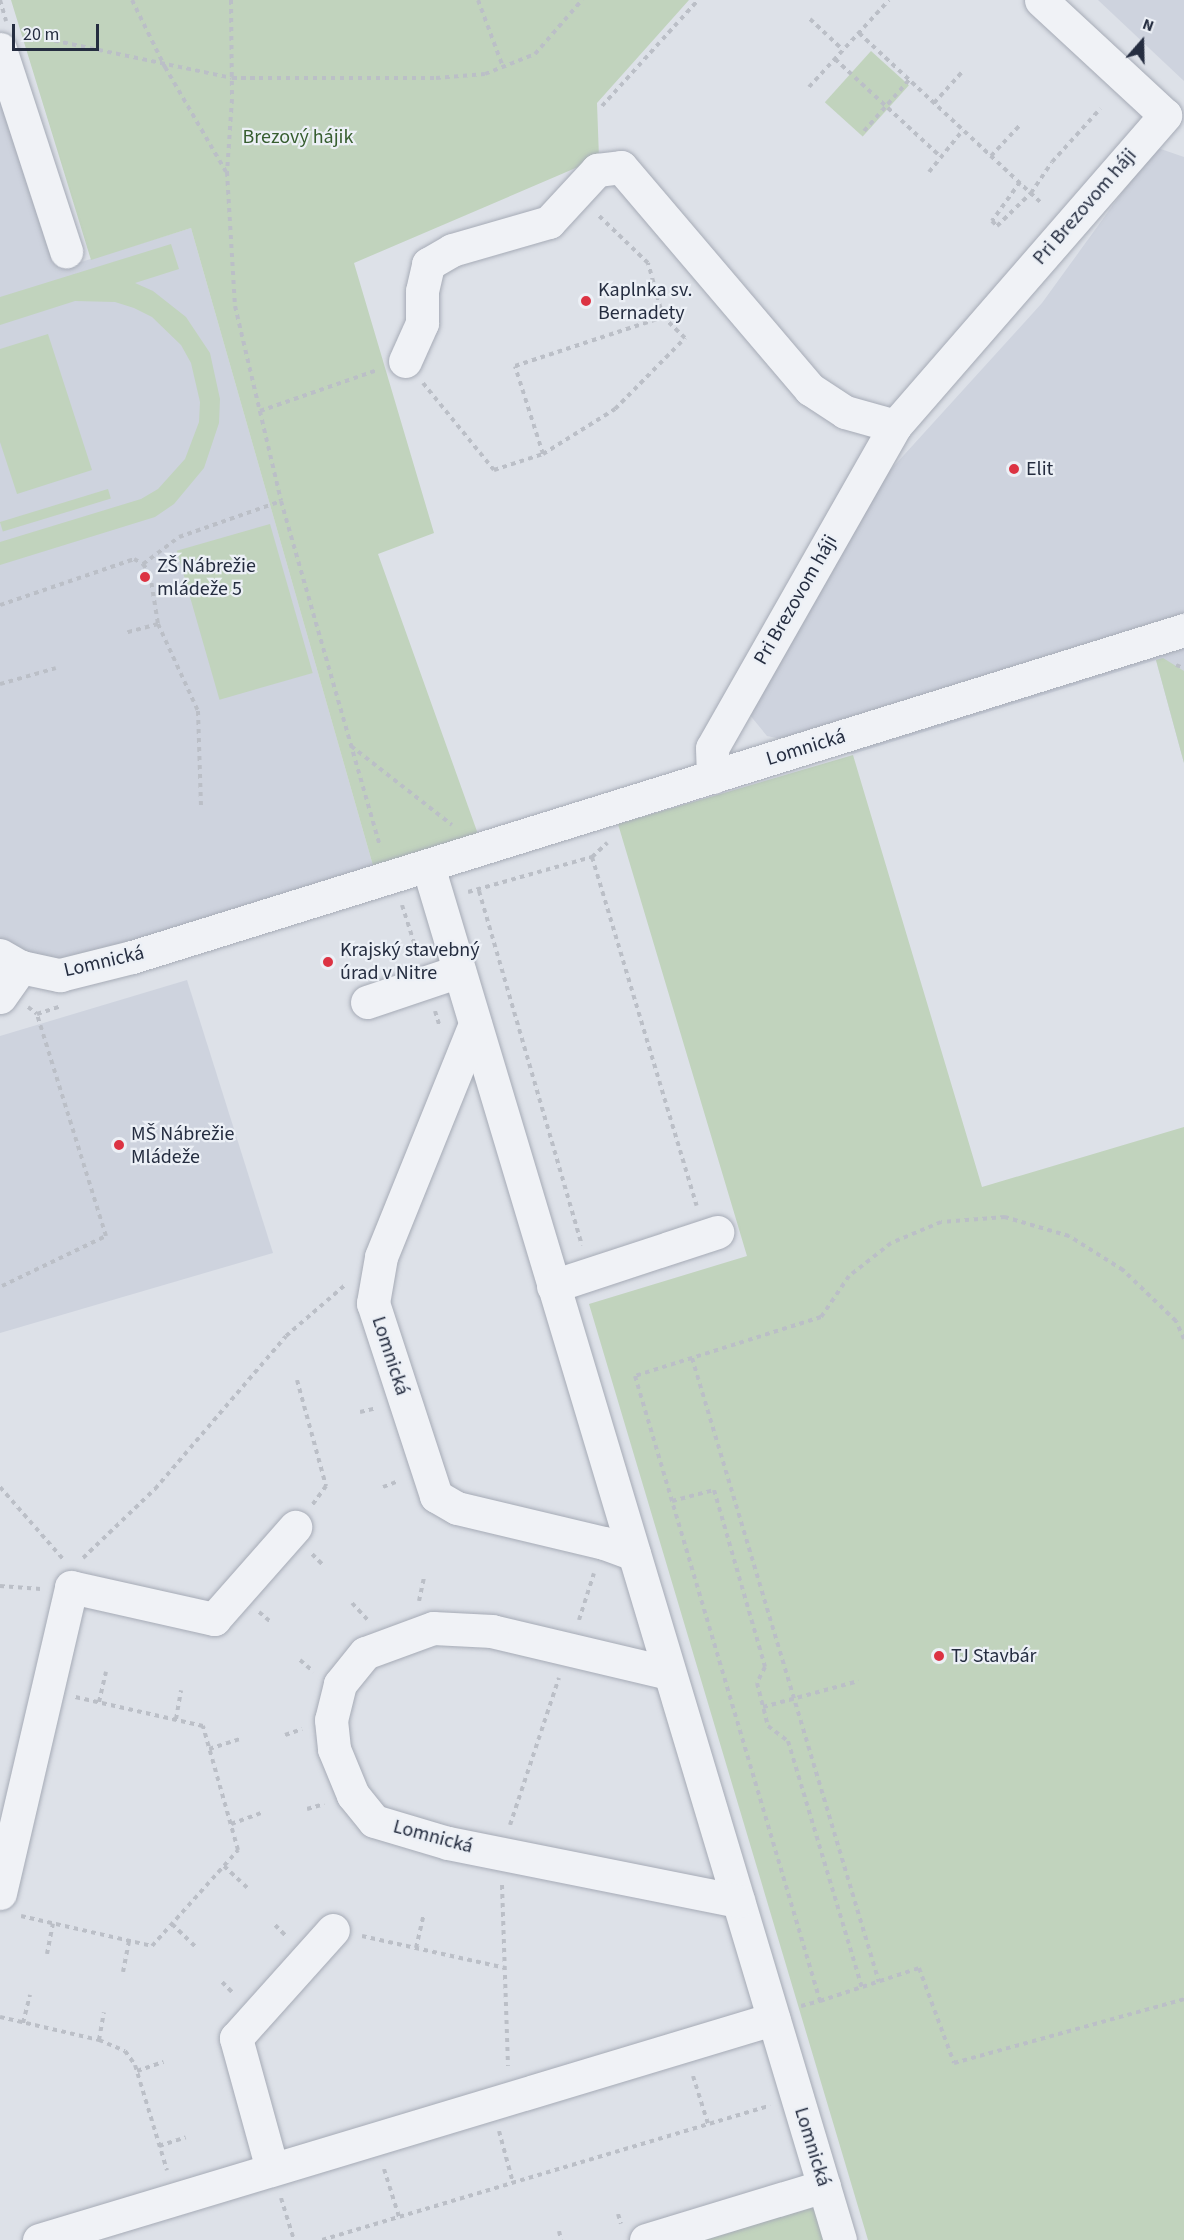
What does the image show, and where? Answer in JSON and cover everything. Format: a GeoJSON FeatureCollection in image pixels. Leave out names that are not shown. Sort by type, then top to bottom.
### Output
{"type":"FeatureCollection","features":[{"type":"Feature","properties":{"kind":"street","name":"Pri Brezovom háji"},"geometry":{"type":"LineString","coordinates":[[713,777],[712,748],[895,426],[1165,115],[1041,0]]}},
{"type":"Feature","properties":{"kind":"street"},"geometry":{"type":"LineString","coordinates":[[10,39],[66,251]]}},
{"type":"Feature","properties":{"kind":"street"},"geometry":{"type":"LineString","coordinates":[[405,361],[422,323],[422,291],[428,264],[452,250],[549,222],[597,170],[621,167],[810,388],[845,412],[895,426]]}},
{"type":"Feature","properties":{"kind":"street","name":"Lomnická"},"geometry":{"type":"LineString","coordinates":[[0,997],[10,961],[60,975],[132,957],[1184,630]]}},
{"type":"Feature","properties":{"kind":"street","name":"Lomnická"},"geometry":{"type":"LineString","coordinates":[[428,866],[553,1286],[619,1548],[669,1673],[738,1901],[783,2014],[824,2186],[840,2240]]}},
{"type":"Feature","properties":{"kind":"street"},"geometry":{"type":"LineString","coordinates":[[367,1002],[459,971]]}},
{"type":"Feature","properties":{"kind":"street","name":"Lomnická"},"geometry":{"type":"LineString","coordinates":[[475,1024],[381,1257],[373,1304],[436,1496],[457,1508],[619,1548]]}},
{"type":"Feature","properties":{"kind":"street"},"geometry":{"type":"LineString","coordinates":[[553,1286],[708,1223]]}},
{"type":"Feature","properties":{"kind":"street"},"geometry":{"type":"LineString","coordinates":[[5,1903],[46,1691],[77,1584],[214,1619],[295,1527]]}},
{"type":"Feature","properties":{"kind":"street","name":"Lomnická"},"geometry":{"type":"LineString","coordinates":[[669,1673],[570,1647],[492,1631],[434,1628],[365,1653],[340,1684],[331,1720],[334,1749],[353,1795],[374,1821],[409,1833],[738,1901]]}},
{"type":"Feature","properties":{"kind":"street"},"geometry":{"type":"LineString","coordinates":[[272,2169],[236,2038],[333,1930]]}},
{"type":"Feature","properties":{"kind":"street"},"geometry":{"type":"LineString","coordinates":[[39,2240],[501,2102],[783,2014]]}},
{"type":"Feature","properties":{"kind":"street"},"geometry":{"type":"LineString","coordinates":[[646,2240],[824,2186]]}},
{"type":"Feature","properties":{"kind":"path"},"geometry":{"type":"LineString","coordinates":[[0,0],[10,39],[63,40],[165,67],[232,78],[436,78],[484,74],[536,54],[582,0]]}},
{"type":"Feature","properties":{"kind":"path"},"geometry":{"type":"LineString","coordinates":[[132,0],[165,67],[227,172]]}},
{"type":"Feature","properties":{"kind":"path"},"geometry":{"type":"LineString","coordinates":[[231,0],[232,78],[227,172],[235,306],[281,501],[388,877]]}},
{"type":"Feature","properties":{"kind":"path"},"geometry":{"type":"LineString","coordinates":[[478,0],[503,67]]}},
{"type":"Feature","properties":{"kind":"path"},"geometry":{"type":"LineString","coordinates":[[602,106],[698,0]]}},
{"type":"Feature","properties":{"kind":"path"},"geometry":{"type":"LineString","coordinates":[[809,87],[889,0]]}},
{"type":"Feature","properties":{"kind":"path"},"geometry":{"type":"LineString","coordinates":[[810,19],[843,50]]}},
{"type":"Feature","properties":{"kind":"path"},"geometry":{"type":"LineString","coordinates":[[859,33],[1041,202]]}},
{"type":"Feature","properties":{"kind":"path"},"geometry":{"type":"LineString","coordinates":[[835,59],[941,157]]}},
{"type":"Feature","properties":{"kind":"path"},"geometry":{"type":"LineString","coordinates":[[934,103],[962,72]]}},
{"type":"Feature","properties":{"kind":"path"},"geometry":{"type":"LineString","coordinates":[[864,131],[909,80]]}},
{"type":"Feature","properties":{"kind":"path"},"geometry":{"type":"LineString","coordinates":[[1020,183],[992,221],[997,226],[1030,193],[1052,162],[1100,109]]}},
{"type":"Feature","properties":{"kind":"path"},"geometry":{"type":"LineString","coordinates":[[991,156],[1020,125]]}},
{"type":"Feature","properties":{"kind":"path"},"geometry":{"type":"LineString","coordinates":[[929,172],[963,130]]}},
{"type":"Feature","properties":{"kind":"path"},"geometry":{"type":"LineString","coordinates":[[260,411],[405,361],[494,470],[543,454],[615,409],[685,339],[663,317],[648,263],[577,194]]}},
{"type":"Feature","properties":{"kind":"path"},"geometry":{"type":"LineString","coordinates":[[543,454],[515,366],[663,317]]}},
{"type":"Feature","properties":{"kind":"path"},"geometry":{"type":"LineString","coordinates":[[143,564],[179,537],[281,501]]}},
{"type":"Feature","properties":{"kind":"path"},"geometry":{"type":"LineString","coordinates":[[0,604],[134,559],[143,564],[150,574],[158,624],[198,711],[201,808]]}},
{"type":"Feature","properties":{"kind":"path"},"geometry":{"type":"LineString","coordinates":[[124,633],[158,624]]}},
{"type":"Feature","properties":{"kind":"path"},"geometry":{"type":"LineString","coordinates":[[0,684],[56,668]]}},
{"type":"Feature","properties":{"kind":"path"},"geometry":{"type":"LineString","coordinates":[[351,746],[483,849]]}},
{"type":"Feature","properties":{"kind":"path"},"geometry":{"type":"LineString","coordinates":[[584,1253],[479,891],[592,857],[708,1223]]}},
{"type":"Feature","properties":{"kind":"path"},"geometry":{"type":"LineString","coordinates":[[2,1286],[106,1236],[37,1014]]}},
{"type":"Feature","properties":{"kind":"path"},"geometry":{"type":"LineString","coordinates":[[820,2001],[635,1376],[821,1317],[849,1276],[891,1243],[941,1222],[1005,1217],[1069,1236],[1123,1270],[1176,1321],[1184,1339]]}},
{"type":"Feature","properties":{"kind":"path"},"geometry":{"type":"LineString","coordinates":[[0,1586],[77,1584],[286,1336],[348,1282]]}},
{"type":"Feature","properties":{"kind":"path"},"geometry":{"type":"LineString","coordinates":[[692,1358],[879,1982]]}},
{"type":"Feature","properties":{"kind":"path"},"geometry":{"type":"LineString","coordinates":[[295,1527],[326,1486],[297,1380]]}},
{"type":"Feature","properties":{"kind":"path"},"geometry":{"type":"LineString","coordinates":[[0,1487],[77,1584]]}},
{"type":"Feature","properties":{"kind":"path"},"geometry":{"type":"LineString","coordinates":[[672,1501],[714,1490],[765,1667],[757,1683],[768,1726],[788,1741],[862,1988]]}},
{"type":"Feature","properties":{"kind":"path"},"geometry":{"type":"LineString","coordinates":[[513,2183],[501,2102],[505,1968],[500,1853],[570,1647],[619,1548]]}},
{"type":"Feature","properties":{"kind":"path"},"geometry":{"type":"LineString","coordinates":[[99,1702],[106,1672]]}},
{"type":"Feature","properties":{"kind":"path"},"geometry":{"type":"LineString","coordinates":[[763,1707],[859,1681]]}},
{"type":"Feature","properties":{"kind":"path"},"geometry":{"type":"LineString","coordinates":[[176,1719],[181,1690]]}},
{"type":"Feature","properties":{"kind":"path"},"geometry":{"type":"LineString","coordinates":[[5,1903],[53,1924],[152,1946],[238,1850],[203,1726],[46,1691]]}},
{"type":"Feature","properties":{"kind":"path"},"geometry":{"type":"LineString","coordinates":[[209,1749],[239,1739]]}},
{"type":"Feature","properties":{"kind":"path"},"geometry":{"type":"LineString","coordinates":[[231,1824],[262,1813]]}},
{"type":"Feature","properties":{"kind":"path"},"geometry":{"type":"LineString","coordinates":[[224,1866],[249,1889]]}},
{"type":"Feature","properties":{"kind":"path"},"geometry":{"type":"LineString","coordinates":[[416,1948],[423,1917]]}},
{"type":"Feature","properties":{"kind":"path"},"geometry":{"type":"LineString","coordinates":[[47,1954],[53,1924]]}},
{"type":"Feature","properties":{"kind":"path"},"geometry":{"type":"LineString","coordinates":[[172,1924],[195,1946]]}},
{"type":"Feature","properties":{"kind":"path"},"geometry":{"type":"LineString","coordinates":[[333,1930],[505,1968]]}},
{"type":"Feature","properties":{"kind":"path"},"geometry":{"type":"LineString","coordinates":[[123,1972],[129,1940]]}},
{"type":"Feature","properties":{"kind":"path"},"geometry":{"type":"LineString","coordinates":[[783,2014],[919,1968],[954,2063],[1184,1999]]}},
{"type":"Feature","properties":{"kind":"path"},"geometry":{"type":"LineString","coordinates":[[23,2023],[30,1995]]}},
{"type":"Feature","properties":{"kind":"path"},"geometry":{"type":"LineString","coordinates":[[99,2040],[104,2012]]}},
{"type":"Feature","properties":{"kind":"path"},"geometry":{"type":"LineString","coordinates":[[0,2017],[99,2040],[125,2051],[137,2071],[175,2199]]}},
{"type":"Feature","properties":{"kind":"path"},"geometry":{"type":"LineString","coordinates":[[684,2045],[708,2124]]}},
{"type":"Feature","properties":{"kind":"path"},"geometry":{"type":"LineString","coordinates":[[137,2071],[163,2062]]}},
{"type":"Feature","properties":{"kind":"path"},"geometry":{"type":"LineString","coordinates":[[322,2240],[773,2105]]}},
{"type":"Feature","properties":{"kind":"path"},"geometry":{"type":"LineString","coordinates":[[159,2146],[186,2137]]}},
{"type":"Feature","properties":{"kind":"path"},"geometry":{"type":"LineString","coordinates":[[374,2139],[399,2217]]}},
{"type":"Feature","properties":{"kind":"path"},"geometry":{"type":"LineString","coordinates":[[272,2169],[294,2240]]}},
{"type":"Feature","properties":{"kind":"path"},"geometry":{"type":"LineString","coordinates":[[559,2231],[561,2240]]}},
{"type":"Feature","properties":{"kind":"shaded area"},"geometry":{"type":"Polygon","coordinates":[[[1098,0],[1184,0],[1184,81],[1098,0]]]}},
{"type":"Feature","properties":{"kind":"shaded area","name":"ZŠ Nábrežie mládeže 5"},"geometry":{"type":"Polygon","coordinates":[[[0,84],[63,267],[55,270],[191,228],[374,869],[65,961],[0,947],[0,84]]]}},
{"type":"Feature","properties":{"kind":"shaded area"},"geometry":{"type":"Polygon","coordinates":[[[1155,147],[1184,157],[1184,763],[1156,660],[853,754],[767,736],[749,714],[884,477],[1042,303],[1155,147]]]}},
{"type":"Feature","properties":{"kind":"shaded area","name":"MŠ Nábrežie Mládeže"},"geometry":{"type":"Polygon","coordinates":[[[187,980],[273,1253],[0,1333],[0,1036],[187,980]]]}},
{"type":"Feature","properties":{"kind":"green space","name":"Brezový hájik"},"geometry":{"type":"Polygon","coordinates":[[[11,0],[689,0],[597,103],[599,158],[354,263],[434,533],[378,554],[479,837],[374,869],[191,228],[91,260],[11,0]]]}},
{"type":"Feature","properties":{"kind":"green space"},"geometry":{"type":"Polygon","coordinates":[[[871,51],[909,85],[863,136],[825,102],[871,51]]]}},
{"type":"Feature","properties":{"kind":"green space"},"geometry":{"type":"Polygon","coordinates":[[[171,244],[179,269],[135,283],[153,291],[186,317],[210,353],[220,399],[219,423],[204,468],[174,504],[155,517],[0,565],[0,542],[141,499],[158,489],[185,459],[199,422],[200,402],[191,363],[181,345],[152,317],[115,302],[75,301],[0,325],[0,297],[171,244]]]}},
{"type":"Feature","properties":{"kind":"green space"},"geometry":{"type":"Polygon","coordinates":[[[48,334],[92,470],[17,494],[0,442],[0,349],[48,334]]]}},
{"type":"Feature","properties":{"kind":"green space"},"geometry":{"type":"Polygon","coordinates":[[[108,489],[111,499],[3,532],[0,522],[108,489]]]}},
{"type":"Feature","properties":{"kind":"green space"},"geometry":{"type":"Polygon","coordinates":[[[270,524],[313,673],[219,700],[177,551],[270,524]]]}},
{"type":"Feature","properties":{"kind":"green space"},"geometry":{"type":"Polygon","coordinates":[[[1163,658],[1184,671],[1184,763],[1156,660],[1163,658]]]}},
{"type":"Feature","properties":{"kind":"green space","name":"TJ Stavbár"},"geometry":{"type":"Polygon","coordinates":[[[853,755],[982,1187],[1184,1127],[1184,2240],[868,2240],[589,1304],[747,1256],[618,824],[853,755]]]}},
{"type":"Feature","properties":{"kind":"green space"},"geometry":{"type":"Polygon","coordinates":[[[815,2207],[825,2240],[699,2240],[815,2207]]]}},
{"type":"Feature","properties":{"kind":"place","name":"Kaplnka sv. Bernadety"},"geometry":{"type":"Point","coordinates":[586,301]}},
{"type":"Feature","properties":{"kind":"place","name":"Elit"},"geometry":{"type":"Point","coordinates":[1014,469]}},
{"type":"Feature","properties":{"kind":"place","name":"ZŠ Nábrežie mládeže 5"},"geometry":{"type":"Point","coordinates":[145,577]}},
{"type":"Feature","properties":{"kind":"place","name":"Krajský stavebný úrad v Nitre"},"geometry":{"type":"Point","coordinates":[328,962]}},
{"type":"Feature","properties":{"kind":"place","name":"MŠ Nábrežie Mládeže"},"geometry":{"type":"Point","coordinates":[119,1145]}},
{"type":"Feature","properties":{"kind":"place","name":"TJ Stavbár"},"geometry":{"type":"Point","coordinates":[939,1656]}}]}
